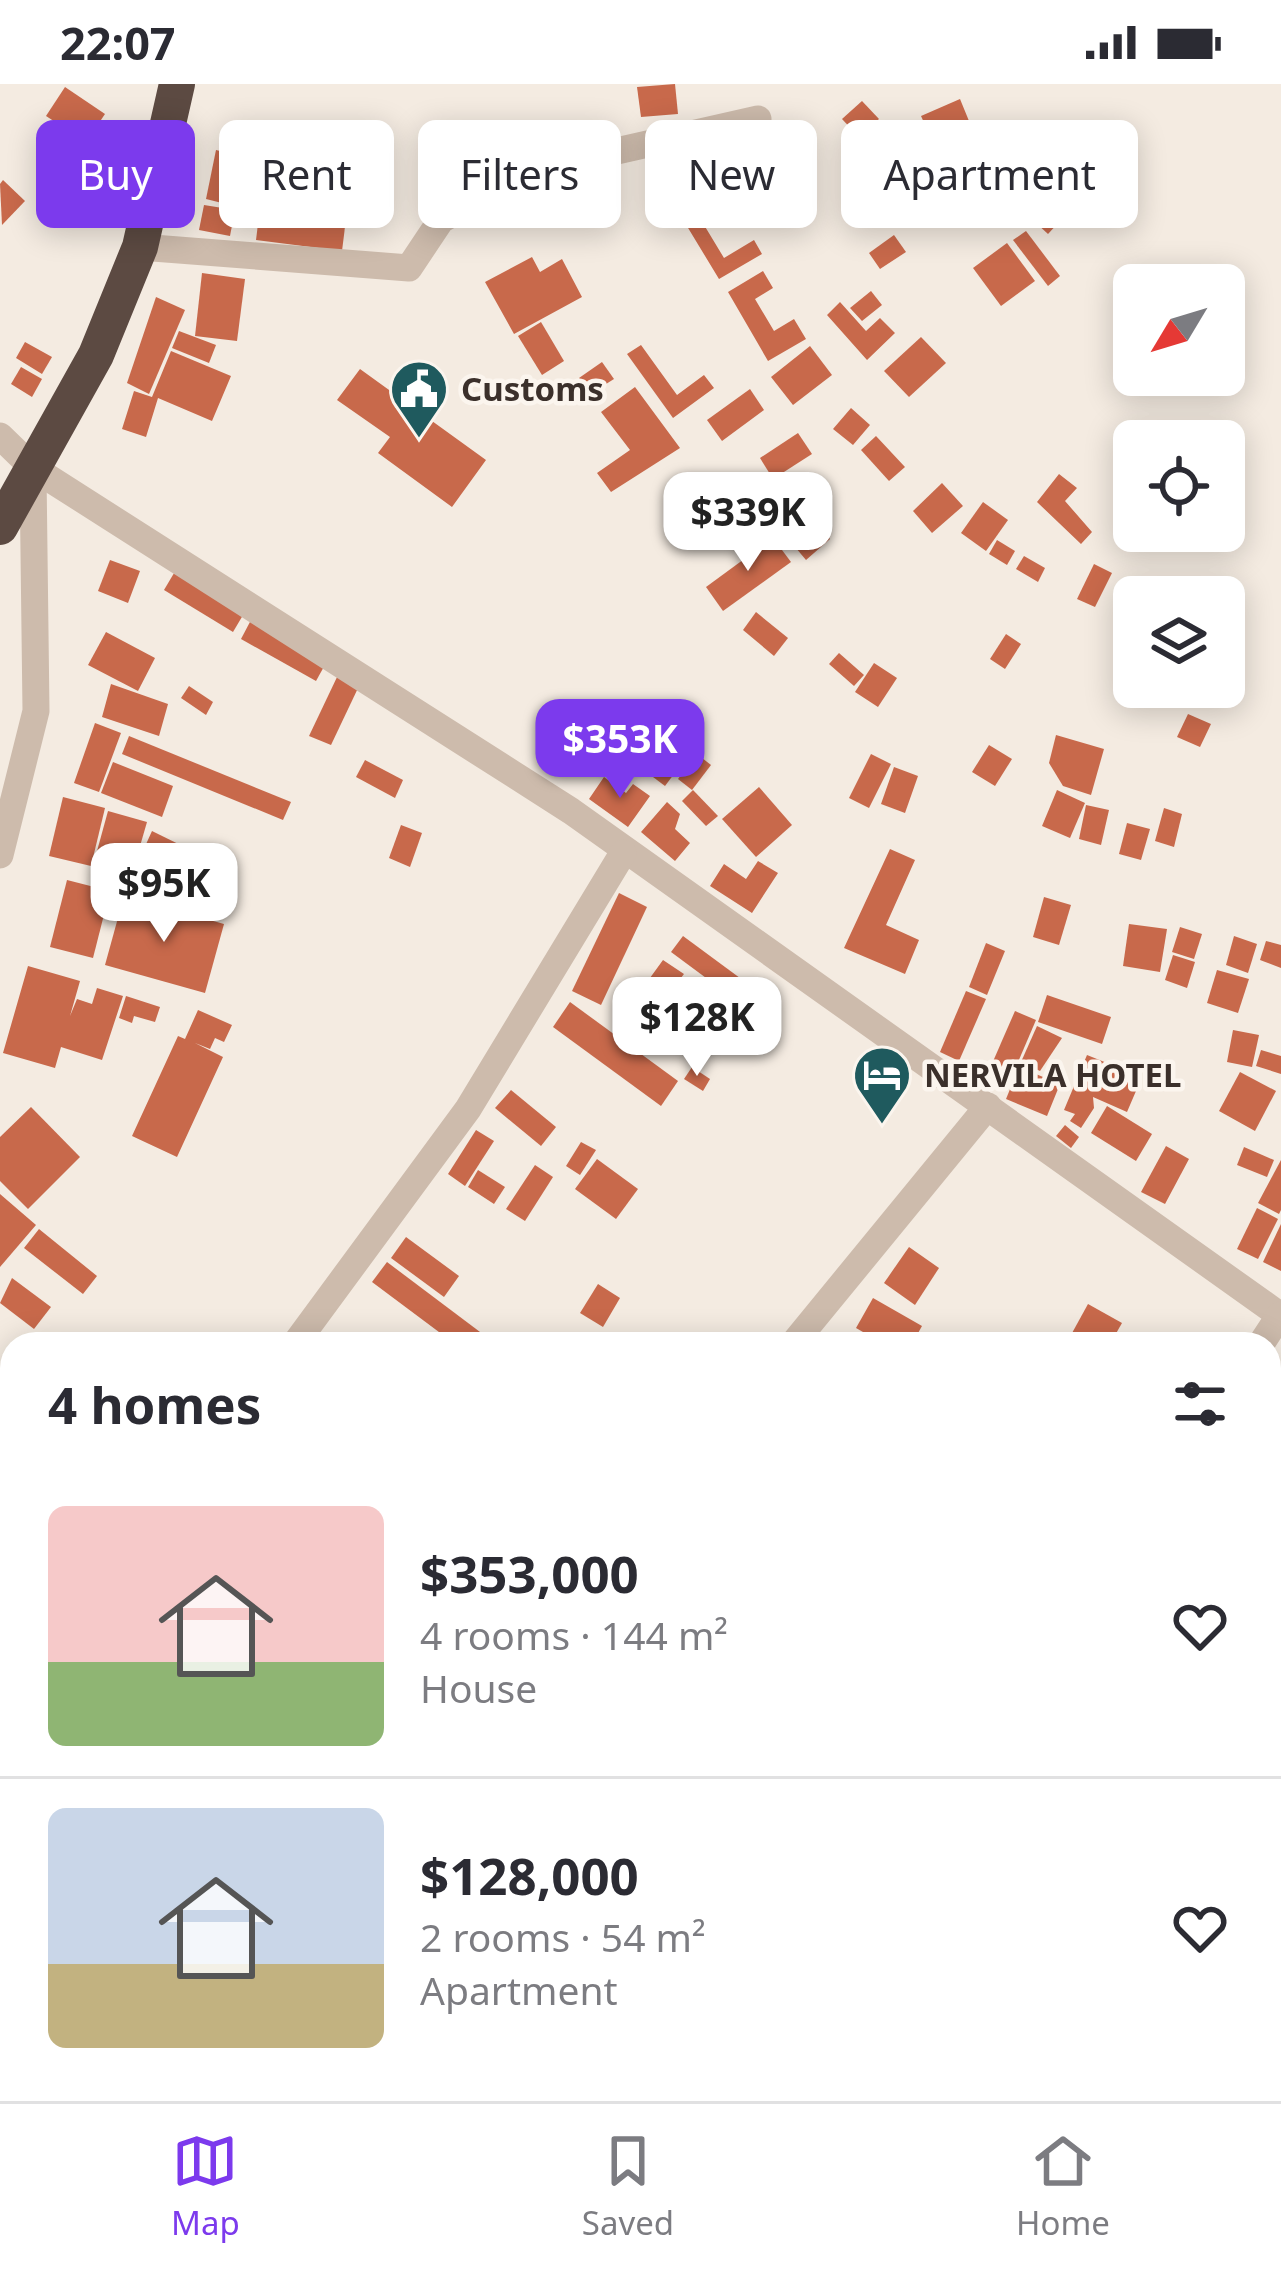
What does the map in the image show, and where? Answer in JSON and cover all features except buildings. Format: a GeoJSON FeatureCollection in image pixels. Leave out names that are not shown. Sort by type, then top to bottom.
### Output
{"type":"FeatureCollection","features":[{"type":"Feature","properties":{"kind":"highway"},"geometry":{"type":"LineString","coordinates":[[0,527],[96,355],[140,247],[177,84]]}},
{"type":"Feature","properties":{"kind":"street"},"geometry":{"type":"LineString","coordinates":[[140,247],[409,268],[441,220],[524,172],[758,119]]}},
{"type":"Feature","properties":{"kind":"street"},"geometry":{"type":"LineString","coordinates":[[0,436],[33,468],[571,811],[623,853],[1280,1315]]}},
{"type":"Feature","properties":{"kind":"street"},"geometry":{"type":"LineString","coordinates":[[0,854],[35,711],[33,468]]}},
{"type":"Feature","properties":{"kind":"street"},"geometry":{"type":"LineString","coordinates":[[304,1332],[468,1109],[623,853]]}},
{"type":"Feature","properties":{"kind":"street"},"geometry":{"type":"LineString","coordinates":[[803,1332],[988,1106]]}},
{"type":"Feature","properties":{"kind":"place","name":"Customs"},"geometry":{"type":"Point","coordinates":[419,440]}},
{"type":"Feature","properties":{"kind":"place","name":"NERVILA HOTEL"},"geometry":{"type":"Point","coordinates":[882,1126]}}]}
